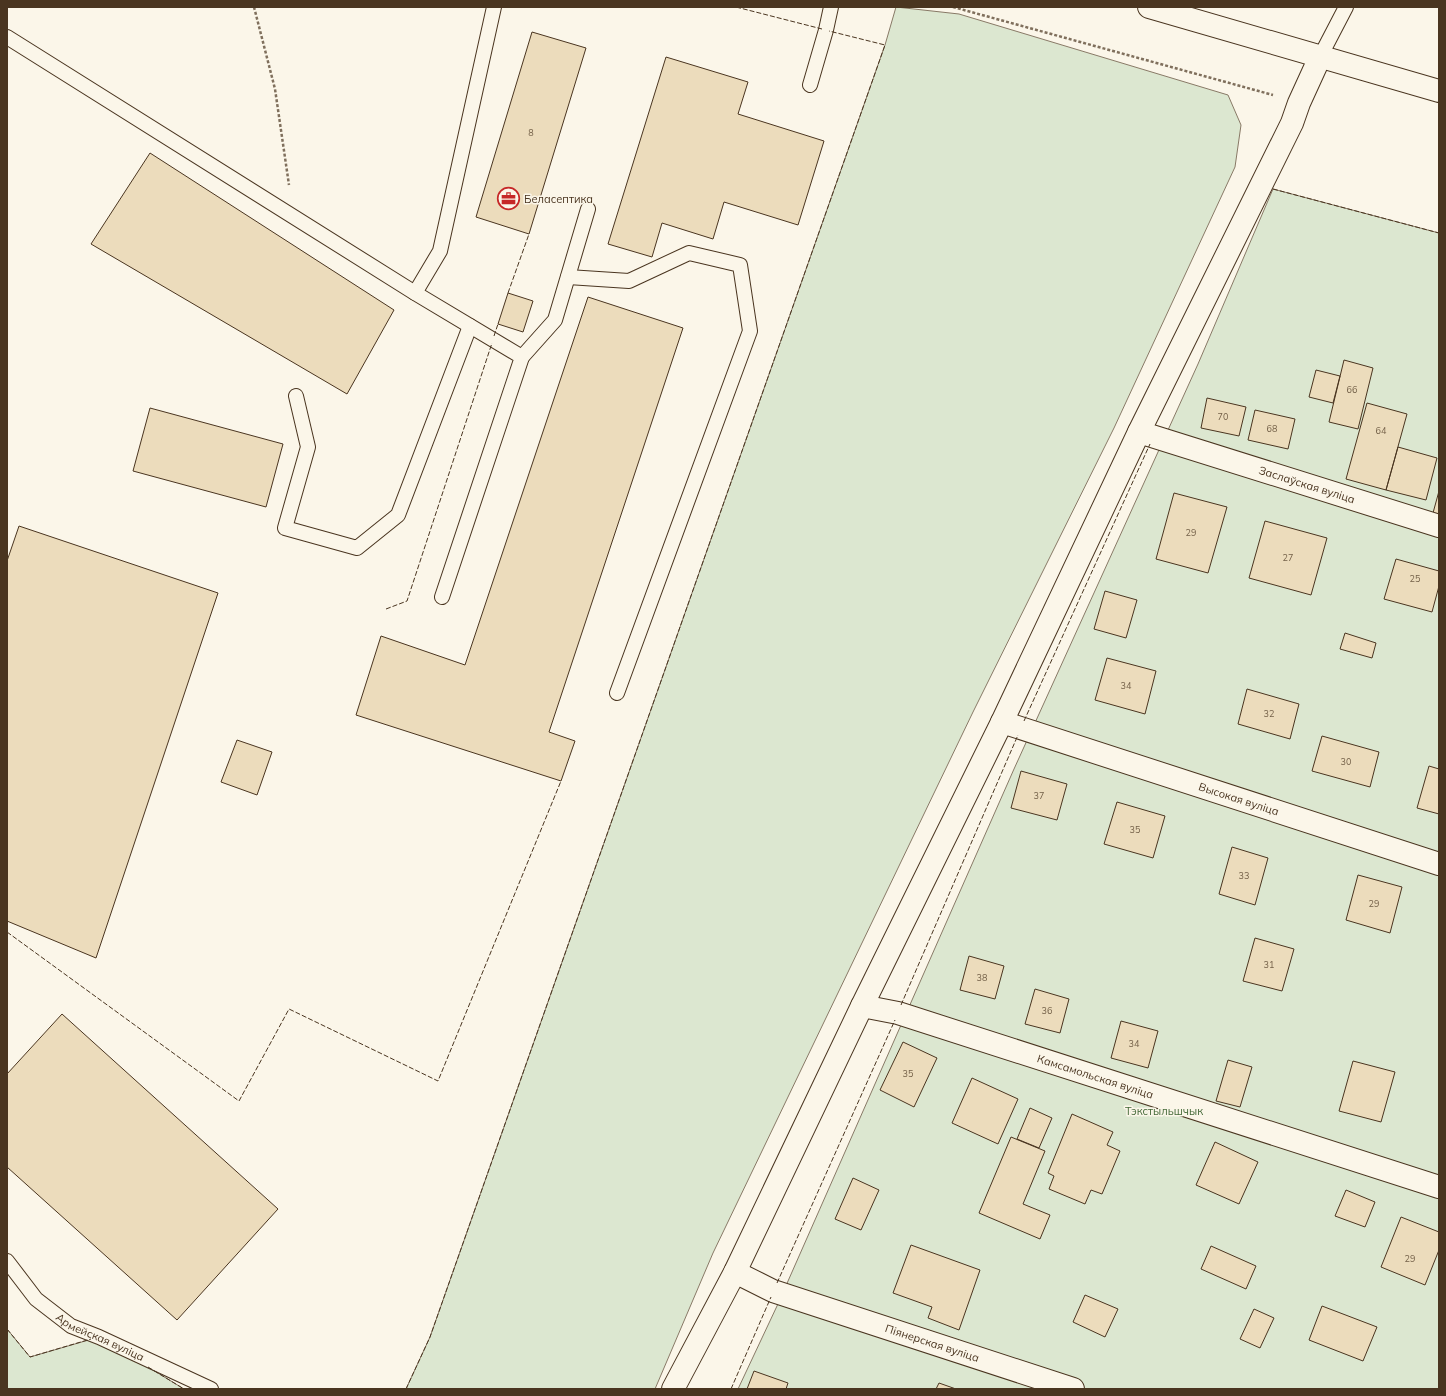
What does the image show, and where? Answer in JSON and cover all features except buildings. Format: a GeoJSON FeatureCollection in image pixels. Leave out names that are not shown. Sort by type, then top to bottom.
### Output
{"type":"FeatureCollection","features":[{"type":"Feature","properties":{"kind":"street"},"geometry":{"type":"LineString","coordinates":[[1149,7],[1439,91]]}},
{"type":"Feature","properties":{"kind":"street"},"geometry":{"type":"LineString","coordinates":[[673,1389],[735,1272],[862,1006],[1002,722],[1139,432],[1292,123],[1299,103],[1320,57]]}},
{"type":"Feature","properties":{"kind":"street","name":"Заслаўская вуліца"},"geometry":{"type":"LineString","coordinates":[[1139,432],[1439,526]]}},
{"type":"Feature","properties":{"kind":"street","name":"Высокая вуліца"},"geometry":{"type":"LineString","coordinates":[[1002,722],[1439,864]]}},
{"type":"Feature","properties":{"kind":"street","name":"Камсамольская вуліца"},"geometry":{"type":"LineString","coordinates":[[862,1006],[911,1017],[1439,1187]]}},
{"type":"Feature","properties":{"kind":"street","name":"Піянерская вуліца"},"geometry":{"type":"LineString","coordinates":[[735,1272],[773,1291],[1072,1389]]}},
{"type":"Feature","properties":{"kind":"lane"},"geometry":{"type":"LineString","coordinates":[[415,292],[440,251],[494,7]]}},
{"type":"Feature","properties":{"kind":"lane"},"geometry":{"type":"LineString","coordinates":[[810,85],[831,7]]}},
{"type":"Feature","properties":{"kind":"lane"},"geometry":{"type":"LineString","coordinates":[[1320,57],[1346,7]]}},
{"type":"Feature","properties":{"kind":"lane"},"geometry":{"type":"LineString","coordinates":[[7,37],[294,217],[522,357]]}},
{"type":"Feature","properties":{"kind":"lane"},"geometry":{"type":"LineString","coordinates":[[442,597],[522,357],[555,320],[588,210]]}},
{"type":"Feature","properties":{"kind":"lane"},"geometry":{"type":"LineString","coordinates":[[568,278],[629,281],[689,253],[740,265],[750,331],[618,693]]}},
{"type":"Feature","properties":{"kind":"lane"},"geometry":{"type":"LineString","coordinates":[[296,396],[308,447],[286,528],[358,548],[398,515],[470,326]]}},
{"type":"Feature","properties":{"kind":"lane","name":"Армейская вуліца"},"geometry":{"type":"LineString","coordinates":[[7,1261],[36,1298],[71,1326],[211,1389]]}},
{"type":"Feature","properties":{"kind":"path"},"geometry":{"type":"LineString","coordinates":[[254,7],[275,89],[294,217]]}},
{"type":"Feature","properties":{"kind":"path"},"geometry":{"type":"LineString","coordinates":[[953,7],[1299,103]]}},
{"type":"Feature","properties":{"kind":"green space"},"geometry":{"type":"Polygon","coordinates":[[[896,7],[959,14],[1228,95],[1241,125],[1235,167],[1114,428],[973,712],[713,1253],[655,1389],[406,1389],[430,1337],[885,45],[896,7]]]}},
{"type":"Feature","properties":{"kind":"green space","name":"Тэкстыльшчык"},"geometry":{"type":"Polygon","coordinates":[[[1273,189],[1439,233],[1439,1389],[738,1389],[777,1306],[1014,769],[1198,364],[1273,189]]]}},
{"type":"Feature","properties":{"kind":"green space"},"geometry":{"type":"Polygon","coordinates":[[[7,1329],[30,1357],[99,1337],[184,1389],[7,1389],[7,1329]]]}},
{"type":"Feature","properties":{"kind":"fence"},"geometry":{"type":"LineString","coordinates":[[736,7],[822,29]]}},
{"type":"Feature","properties":{"kind":"fence"},"geometry":{"type":"LineString","coordinates":[[406,1389],[430,1337],[885,45],[829,31]]}},
{"type":"Feature","properties":{"kind":"fence"},"geometry":{"type":"LineString","coordinates":[[1273,189],[1439,233]]}},
{"type":"Feature","properties":{"kind":"fence"},"geometry":{"type":"LineString","coordinates":[[508,293],[529,234]]}},
{"type":"Feature","properties":{"kind":"fence"},"geometry":{"type":"LineString","coordinates":[[494,336],[498,324]]}},
{"type":"Feature","properties":{"kind":"fence"},"geometry":{"type":"LineString","coordinates":[[386,609],[407,601],[492,343]]}},
{"type":"Feature","properties":{"kind":"fence"},"geometry":{"type":"LineString","coordinates":[[1024,721],[1150,444]]}},
{"type":"Feature","properties":{"kind":"fence"},"geometry":{"type":"LineString","coordinates":[[901,1005],[1018,735]]}},
{"type":"Feature","properties":{"kind":"fence"},"geometry":{"type":"LineString","coordinates":[[7,932],[239,1101],[289,1009],[438,1081],[561,781]]}},
{"type":"Feature","properties":{"kind":"fence"},"geometry":{"type":"LineString","coordinates":[[777,1283],[895,1020]]}},
{"type":"Feature","properties":{"kind":"fence"},"geometry":{"type":"LineString","coordinates":[[731,1389],[771,1297]]}},
{"type":"Feature","properties":{"kind":"fence"},"geometry":{"type":"LineString","coordinates":[[7,1329],[30,1357],[91,1339]]}},
{"type":"Feature","properties":{"kind":"fence"},"geometry":{"type":"LineString","coordinates":[[148,1367],[184,1389]]}},
{"type":"Feature","properties":{"kind":"place","name":"Беласептика"},"geometry":{"type":"Point","coordinates":[509,199]}}]}
